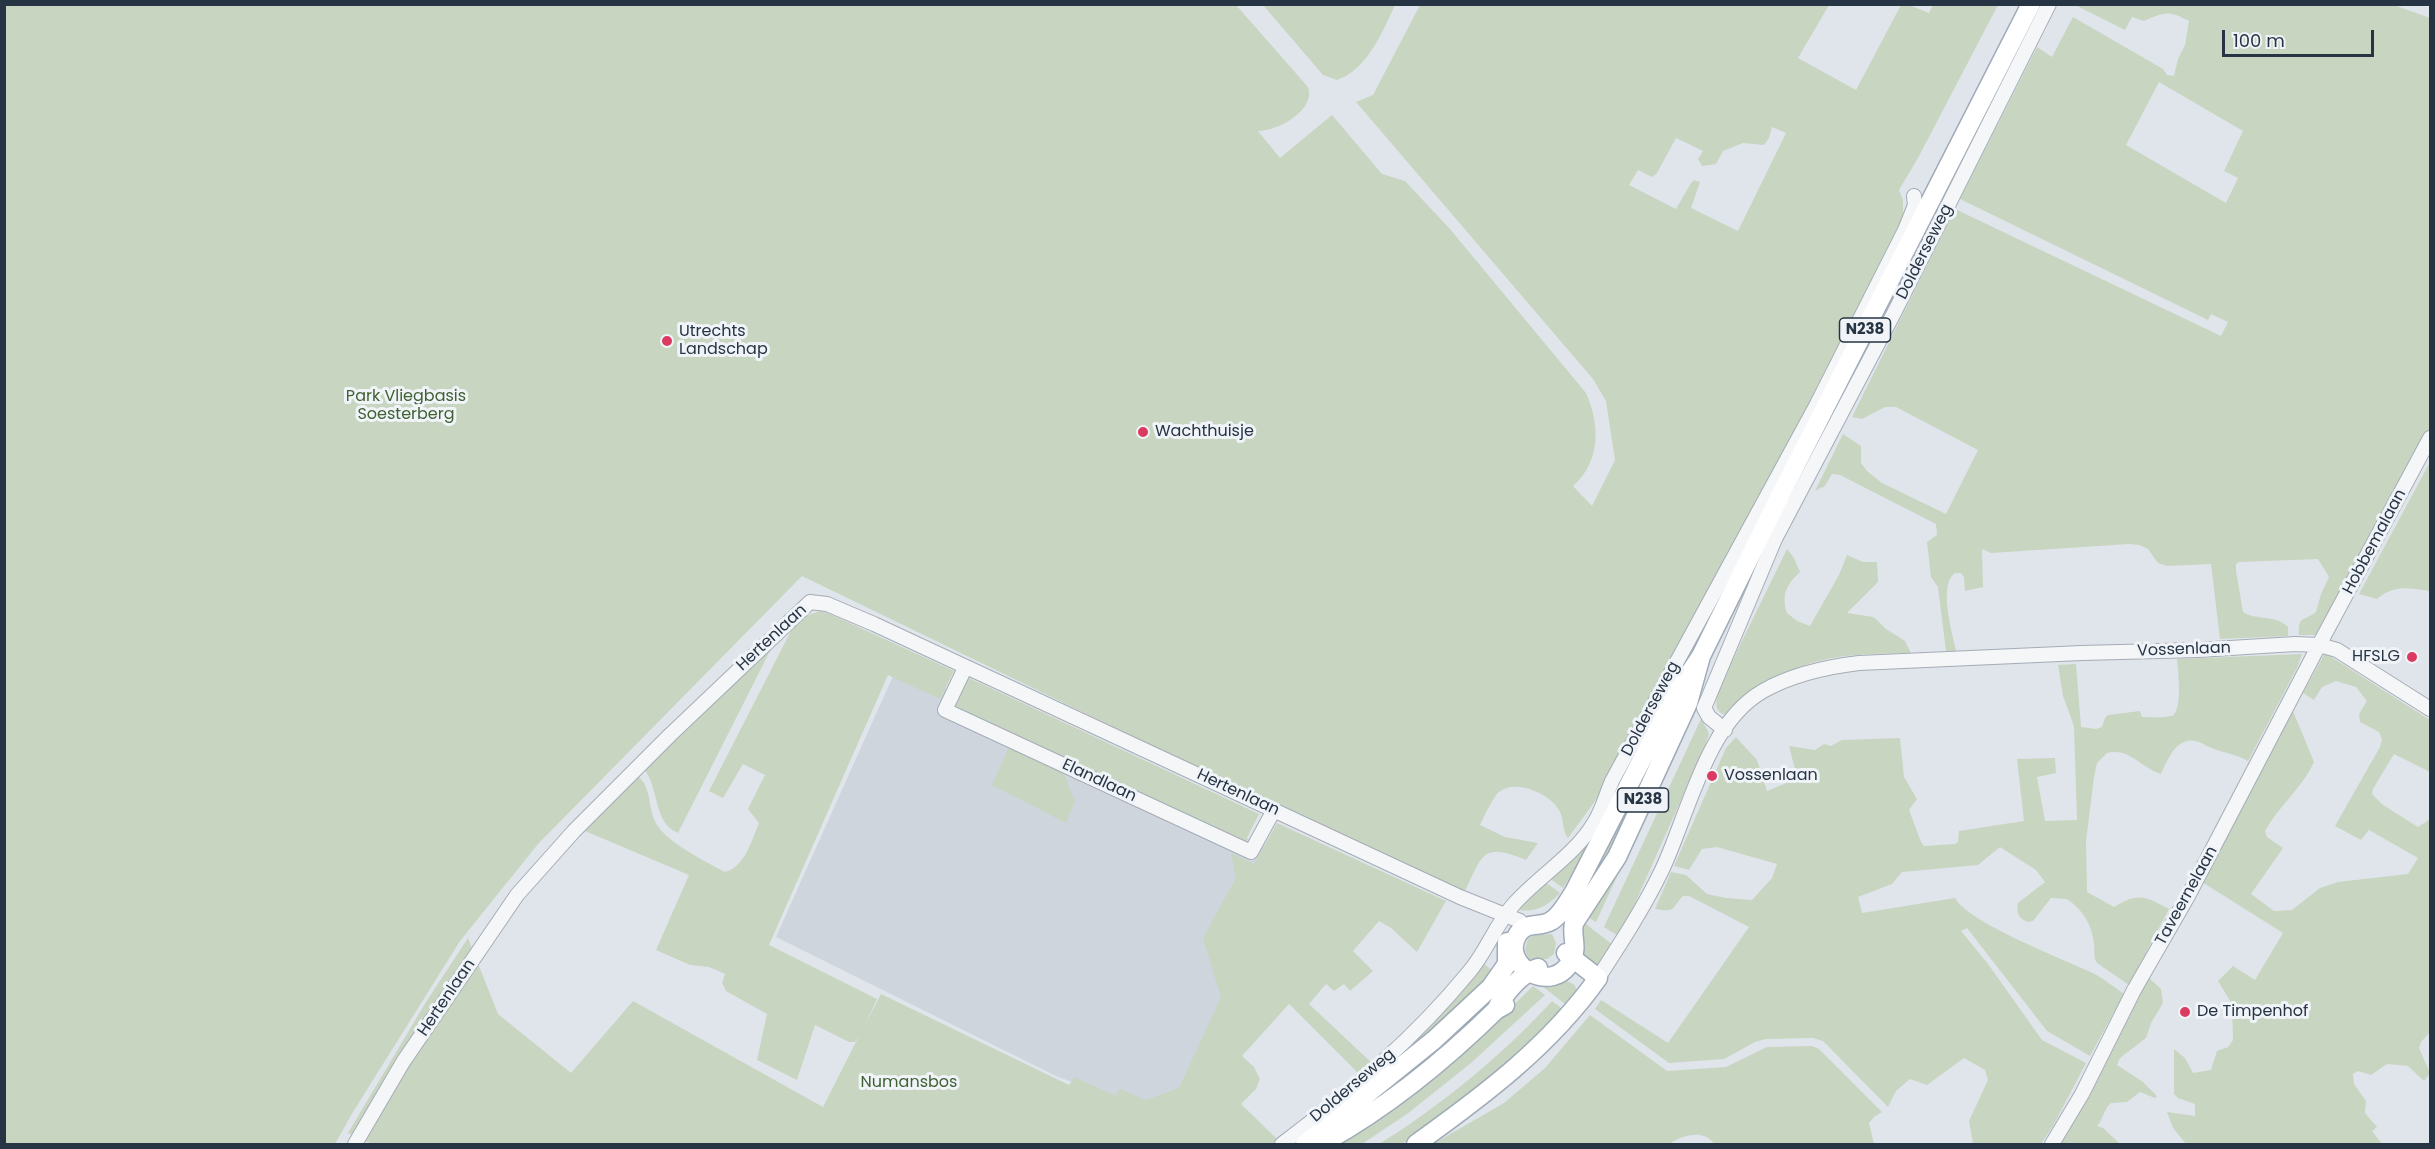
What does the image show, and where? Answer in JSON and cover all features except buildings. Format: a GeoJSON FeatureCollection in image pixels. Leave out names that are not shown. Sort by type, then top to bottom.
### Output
{"type":"FeatureCollection","features":[{"type":"Feature","properties":{"kind":"main road","name":"Dolderseweg"},"geometry":{"type":"LineString","coordinates":[[1549,919],[1578,881],[1675,695],[1701,656],[2031,4]]}},
{"type":"Feature","properties":{"kind":"main road","name":"Dolderseweg"},"geometry":{"type":"LineString","coordinates":[[1569,955],[1574,923],[1617,856],[1688,703],[1701,656]]}},
{"type":"Feature","properties":{"kind":"main road"},"geometry":{"type":"LineString","coordinates":[[1416,1144],[1467,1108],[1524,1061],[1572,1013],[1594,984],[1569,955],[1564,934],[1549,919],[1534,916],[1509,931]]}},
{"type":"Feature","properties":{"kind":"main road"},"geometry":{"type":"LineString","coordinates":[[1509,931],[1516,956],[1522,967],[1532,974],[1549,977],[1569,955]]}},
{"type":"Feature","properties":{"kind":"main road"},"geometry":{"type":"LineString","coordinates":[[1305,1144],[1434,1041],[1502,974],[1508,964],[1509,931]]}},
{"type":"Feature","properties":{"kind":"main road"},"geometry":{"type":"LineString","coordinates":[[1321,1144],[1408,1087],[1448,1055],[1496,1010],[1504,1007],[1532,974]]}},
{"type":"Feature","properties":{"kind":"street","name":"Dolderseweg"},"geometry":{"type":"LineString","coordinates":[[1725,730],[1709,717],[1704,708],[1775,539],[1900,302],[2049,4]]}},
{"type":"Feature","properties":{"kind":"street","name":"Dolderseweg"},"geometry":{"type":"LineString","coordinates":[[1282,1144],[1382,1065],[1509,931],[1594,823],[1612,781],[1817,404],[1905,230],[1915,205],[1914,196]]}},
{"type":"Feature","properties":{"kind":"street","name":"Hobbemalaan"},"geometry":{"type":"LineString","coordinates":[[2319,645],[2430,438]]}},
{"type":"Feature","properties":{"kind":"street","name":"Hertenlaan"},"geometry":{"type":"LineString","coordinates":[[355,1144],[403,1062],[517,895],[574,831],[670,735],[810,602],[827,604],[1460,897],[1474,909],[1509,931]]}},
{"type":"Feature","properties":{"kind":"street","name":"Vossenlaan"},"geometry":{"type":"LineString","coordinates":[[1725,730],[1749,702],[1762,692],[1800,674],[1829,667],[1859,663],[2319,645],[2337,650],[2430,709]]}},
{"type":"Feature","properties":{"kind":"street","name":"Taveernelaan"},"geometry":{"type":"LineString","coordinates":[[2052,1144],[2082,1094],[2134,990],[2188,896],[2319,645]]}},
{"type":"Feature","properties":{"kind":"street","name":"Elandlaan"},"geometry":{"type":"LineString","coordinates":[[965,668],[945,710],[1251,852],[1274,810]]}},
{"type":"Feature","properties":{"kind":"street"},"geometry":{"type":"LineString","coordinates":[[1594,984],[1661,872],[1703,770],[1725,730]]}},
{"type":"Feature","properties":{"kind":"shaded area"},"geometry":{"type":"Polygon","coordinates":[[[898,665],[1287,858],[1180,1089],[1142,1108],[1056,1076],[776,937],[898,665]]]}},
{"type":"Feature","properties":{"kind":"green space"},"geometry":{"type":"Polygon","coordinates":[[[2391,4],[2430,18],[2430,429],[2318,635],[2299,635],[2299,625],[2302,620],[2316,612],[2329,577],[2318,559],[2239,562],[2236,564],[2243,612],[2283,623],[2288,627],[2288,636],[2220,639],[2211,564],[2167,566],[2158,563],[2148,549],[2129,544],[1991,553],[1982,549],[1983,587],[1965,591],[1964,577],[1961,573],[1955,573],[1950,579],[1947,598],[1949,621],[1956,651],[1946,651],[1938,587],[1931,577],[1927,542],[1937,535],[1936,524],[1840,475],[1832,474],[1825,486],[1815,491],[1843,434],[1861,446],[1861,463],[1882,483],[1946,514],[1978,450],[1896,407],[1885,407],[1862,419],[1852,417],[1955,209],[2221,336],[2228,322],[2211,314],[2208,320],[1960,199],[2037,47],[2052,57],[2073,17],[2163,69],[2167,75],[2174,76],[2178,59],[2185,45],[2189,21],[2171,14],[2162,14],[2144,21],[2132,17],[2125,30],[2075,5],[2391,4]],[[2159,82],[2126,145],[2226,203],[2238,178],[2224,171],[2243,131],[2159,82]]]}},
{"type":"Feature","properties":{"kind":"green space","name":"Park Vliegbasis Soesterberg"},"geometry":{"type":"Polygon","coordinates":[[[5,5],[1236,5],[1308,87],[1309,95],[1306,104],[1294,118],[1275,127],[1258,131],[1280,158],[1332,115],[1382,174],[1405,181],[1450,229],[1586,393],[1594,418],[1595,442],[1589,465],[1573,486],[1592,506],[1615,460],[1606,401],[1593,379],[1356,102],[1373,95],[1420,5],[1829,5],[1798,58],[1856,90],[1901,5],[1909,5],[1929,13],[1933,5],[1998,5],[1899,190],[1903,200],[1903,217],[1821,382],[1598,797],[1568,838],[1560,812],[1549,799],[1523,787],[1506,788],[1494,798],[1480,825],[1505,837],[1538,843],[1526,860],[1500,852],[1486,855],[1476,868],[1465,891],[1404,868],[802,576],[538,844],[460,941],[335,1144],[5,1144],[5,5]],[[1772,127],[1764,145],[1743,143],[1723,151],[1716,164],[1702,166],[1698,159],[1703,151],[1676,138],[1657,173],[1652,177],[1638,170],[1629,185],[1676,209],[1691,183],[1694,180],[1700,182],[1691,208],[1738,231],[1786,133],[1772,127]]]}},
{"type":"Feature","properties":{"kind":"green space"},"geometry":{"type":"Polygon","coordinates":[[[1263,5],[1395,5],[1379,38],[1365,59],[1348,75],[1337,80],[1323,75],[1263,5]]]}},
{"type":"Feature","properties":{"kind":"green space"},"geometry":{"type":"Polygon","coordinates":[[[2430,462],[2430,591],[2396,589],[2377,599],[2359,594],[2430,462]]]}},
{"type":"Feature","properties":{"kind":"green space"},"geometry":{"type":"Polygon","coordinates":[[[1787,549],[1800,572],[1786,590],[1787,613],[1797,621],[1810,626],[1839,575],[1847,555],[1863,562],[1877,562],[1878,582],[1847,613],[1873,617],[1905,641],[1911,653],[1853,655],[1830,658],[1806,665],[1771,683],[1728,715],[1722,714],[1716,703],[1721,684],[1787,549]]]}},
{"type":"Feature","properties":{"kind":"green space","name":"Numansbos"},"geometry":{"type":"Polygon","coordinates":[[[820,611],[954,671],[940,699],[888,675],[769,945],[877,999],[865,1025],[881,994],[1069,1085],[1074,1077],[1116,1096],[1120,1089],[1146,1100],[1179,1088],[1221,997],[1203,938],[1236,878],[1231,853],[1254,864],[1277,823],[1446,901],[1417,952],[1391,928],[1379,921],[1353,951],[1373,971],[1350,991],[1344,984],[1334,991],[1326,984],[1309,1004],[1373,1064],[1360,1075],[1289,1004],[1242,1056],[1254,1067],[1260,1079],[1256,1089],[1241,1104],[1278,1140],[1271,1144],[372,1144],[348,1133],[426,1002],[468,938],[498,1014],[571,1073],[633,1001],[823,1107],[859,1036],[855,1042],[849,1042],[815,1025],[797,1080],[757,1060],[767,1014],[726,991],[722,983],[725,974],[709,967],[690,965],[656,950],[689,875],[585,831],[638,776],[647,791],[658,827],[674,842],[725,872],[738,864],[747,852],[759,823],[748,809],[765,775],[743,764],[723,798],[709,791],[794,625],[800,618],[820,611]]]}},
{"type":"Feature","properties":{"kind":"green space"},"geometry":{"type":"Polygon","coordinates":[[[772,647],[678,833],[664,822],[653,786],[644,769],[772,647]]]}},
{"type":"Feature","properties":{"kind":"green space"},"geometry":{"type":"Polygon","coordinates":[[[2325,653],[2430,720],[2430,772],[2394,754],[2372,794],[2383,805],[2418,827],[2430,819],[2430,1032],[2419,1048],[2430,1073],[2424,1081],[2408,1066],[2387,1064],[2371,1075],[2358,1071],[2353,1074],[2354,1084],[2366,1101],[2365,1113],[2377,1127],[2372,1131],[2382,1144],[2186,1144],[2173,1128],[2167,1112],[2195,1116],[2195,1104],[2178,1098],[2174,1094],[2174,1049],[2185,1058],[2193,1073],[2211,1070],[2217,1051],[2228,1047],[2233,1040],[2232,1004],[2218,981],[2233,966],[2255,980],[2283,933],[2202,882],[2293,711],[2314,762],[2265,831],[2267,837],[2283,848],[2251,894],[2274,911],[2292,910],[2320,888],[2338,882],[2408,874],[2418,858],[2369,830],[2361,840],[2335,826],[2380,747],[2382,739],[2379,732],[2360,722],[2359,714],[2367,701],[2356,687],[2336,681],[2322,687],[2314,700],[2303,693],[2325,653]]]}},
{"type":"Feature","properties":{"kind":"green space"},"geometry":{"type":"Polygon","coordinates":[[[2302,654],[2297,668],[2248,761],[2192,740],[2185,741],[2175,749],[2161,774],[2122,753],[2107,753],[2097,763],[2086,841],[2087,892],[2114,907],[2129,899],[2142,897],[2169,909],[2129,985],[2097,963],[2089,924],[2078,908],[2067,899],[2051,898],[2033,921],[2028,922],[2020,917],[2018,903],[2045,882],[2036,870],[2000,847],[1978,865],[1902,872],[1892,884],[1858,897],[1862,913],[1955,898],[1963,908],[1997,929],[2093,973],[2124,994],[2090,1056],[2047,1031],[1967,928],[1961,931],[1988,964],[2042,1040],[2086,1063],[2041,1144],[1973,1144],[1969,1121],[1988,1080],[1985,1070],[1964,1058],[1927,1085],[1910,1079],[1896,1091],[1888,1107],[1823,1041],[1813,1038],[1766,1039],[1755,1042],[1724,1059],[1669,1063],[1595,1009],[1601,1000],[1668,1043],[1749,927],[1689,896],[1683,896],[1670,910],[1655,909],[1671,872],[1686,875],[1707,894],[1752,900],[1772,878],[1777,864],[1717,847],[1702,849],[1689,870],[1674,866],[1726,748],[1736,737],[1757,760],[1767,791],[1797,777],[1789,746],[1815,750],[1824,744],[1831,746],[1842,740],[1900,738],[1904,777],[1917,799],[1909,810],[1921,842],[1924,846],[1955,844],[1958,842],[1959,831],[2024,821],[2017,759],[2055,758],[2056,773],[2037,777],[2045,821],[2077,820],[2074,726],[2063,696],[2058,665],[2076,664],[2081,727],[2096,729],[2102,727],[2108,715],[2140,711],[2142,717],[2172,716],[2178,707],[2179,699],[2177,659],[2302,654]]]}},
{"type":"Feature","properties":{"kind":"green space"},"geometry":{"type":"Polygon","coordinates":[[[967,677],[1259,814],[1244,844],[954,706],[967,677]]]}},
{"type":"Feature","properties":{"kind":"green space"},"geometry":{"type":"Polygon","coordinates":[[[1682,696],[1612,849],[1568,922],[1564,919],[1682,696]]]}},
{"type":"Feature","properties":{"kind":"green space"},"geometry":{"type":"Polygon","coordinates":[[[1701,719],[1709,733],[1705,746],[1620,937],[1604,927],[1701,719]]]}},
{"type":"Feature","properties":{"kind":"green space"},"geometry":{"type":"Polygon","coordinates":[[[1009,747],[1064,774],[1075,802],[1066,823],[992,785],[1009,747]]]}},
{"type":"Feature","properties":{"kind":"green space"},"geometry":{"type":"Polygon","coordinates":[[[1659,786],[1596,922],[1586,916],[1659,786]]]}},
{"type":"Feature","properties":{"kind":"green space"},"geometry":{"type":"Polygon","coordinates":[[[1590,836],[1579,862],[1563,888],[1549,878],[1590,836]]]}},
{"type":"Feature","properties":{"kind":"green space"},"geometry":{"type":"Polygon","coordinates":[[[1545,882],[1560,893],[1540,908],[1516,909],[1545,882]]]}},
{"type":"Feature","properties":{"kind":"green space"},"geometry":{"type":"Polygon","coordinates":[[[1582,921],[1613,945],[1600,967],[1583,961],[1582,921]]]}},
{"type":"Feature","properties":{"kind":"green space"},"geometry":{"type":"Polygon","coordinates":[[[1552,934],[1556,943],[1554,954],[1547,959],[1529,959],[1525,950],[1528,939],[1534,935],[1552,934]]]}},
{"type":"Feature","properties":{"kind":"green space"},"geometry":{"type":"Polygon","coordinates":[[[1484,963],[1496,975],[1453,1015],[1370,1082],[1447,1007],[1484,963]]]}},
{"type":"Feature","properties":{"kind":"green space"},"geometry":{"type":"Polygon","coordinates":[[[1512,966],[1520,975],[1423,1069],[1360,1111],[1512,966]]]}},
{"type":"Feature","properties":{"kind":"green space"},"geometry":{"type":"Polygon","coordinates":[[[2149,978],[2161,989],[2163,1003],[2151,1023],[2146,1038],[2120,1058],[2117,1065],[2143,1082],[2157,1096],[2155,1098],[2140,1092],[2127,1102],[2111,1103],[2108,1106],[2097,1126],[2103,1128],[2120,1144],[2059,1144],[2149,978]]]}},
{"type":"Feature","properties":{"kind":"green space"},"geometry":{"type":"Polygon","coordinates":[[[1555,979],[1569,982],[1576,987],[1569,1007],[1538,983],[1555,979]]]}},
{"type":"Feature","properties":{"kind":"green space"},"geometry":{"type":"Polygon","coordinates":[[[1533,986],[1545,995],[1471,1063],[1407,1114],[1362,1144],[1329,1144],[1495,1023],[1533,986]]]}},
{"type":"Feature","properties":{"kind":"green space"},"geometry":{"type":"Polygon","coordinates":[[[1552,1001],[1565,1011],[1518,1056],[1402,1144],[1379,1144],[1447,1097],[1492,1060],[1552,1001]]]}},
{"type":"Feature","properties":{"kind":"green space"},"geometry":{"type":"Polygon","coordinates":[[[1590,1015],[1667,1071],[1726,1067],[1767,1047],[1812,1046],[1819,1049],[1882,1112],[1869,1123],[1874,1144],[1714,1144],[1705,1136],[1693,1135],[1670,1144],[1433,1144],[1504,1103],[1545,1068],[1590,1015]]]}},
{"type":"Feature","properties":{"kind":"place","name":"Utrechts Landschap"},"geometry":{"type":"Point","coordinates":[667,341]}},
{"type":"Feature","properties":{"kind":"place","name":"Wachthuisje"},"geometry":{"type":"Point","coordinates":[1143,432]}},
{"type":"Feature","properties":{"kind":"place","name":"HFSLG"},"geometry":{"type":"Point","coordinates":[2412,657]}},
{"type":"Feature","properties":{"kind":"place","name":"Vossenlaan"},"geometry":{"type":"Point","coordinates":[1712,776]}},
{"type":"Feature","properties":{"kind":"place","name":"De Timpenhof"},"geometry":{"type":"Point","coordinates":[2185,1012]}}]}
